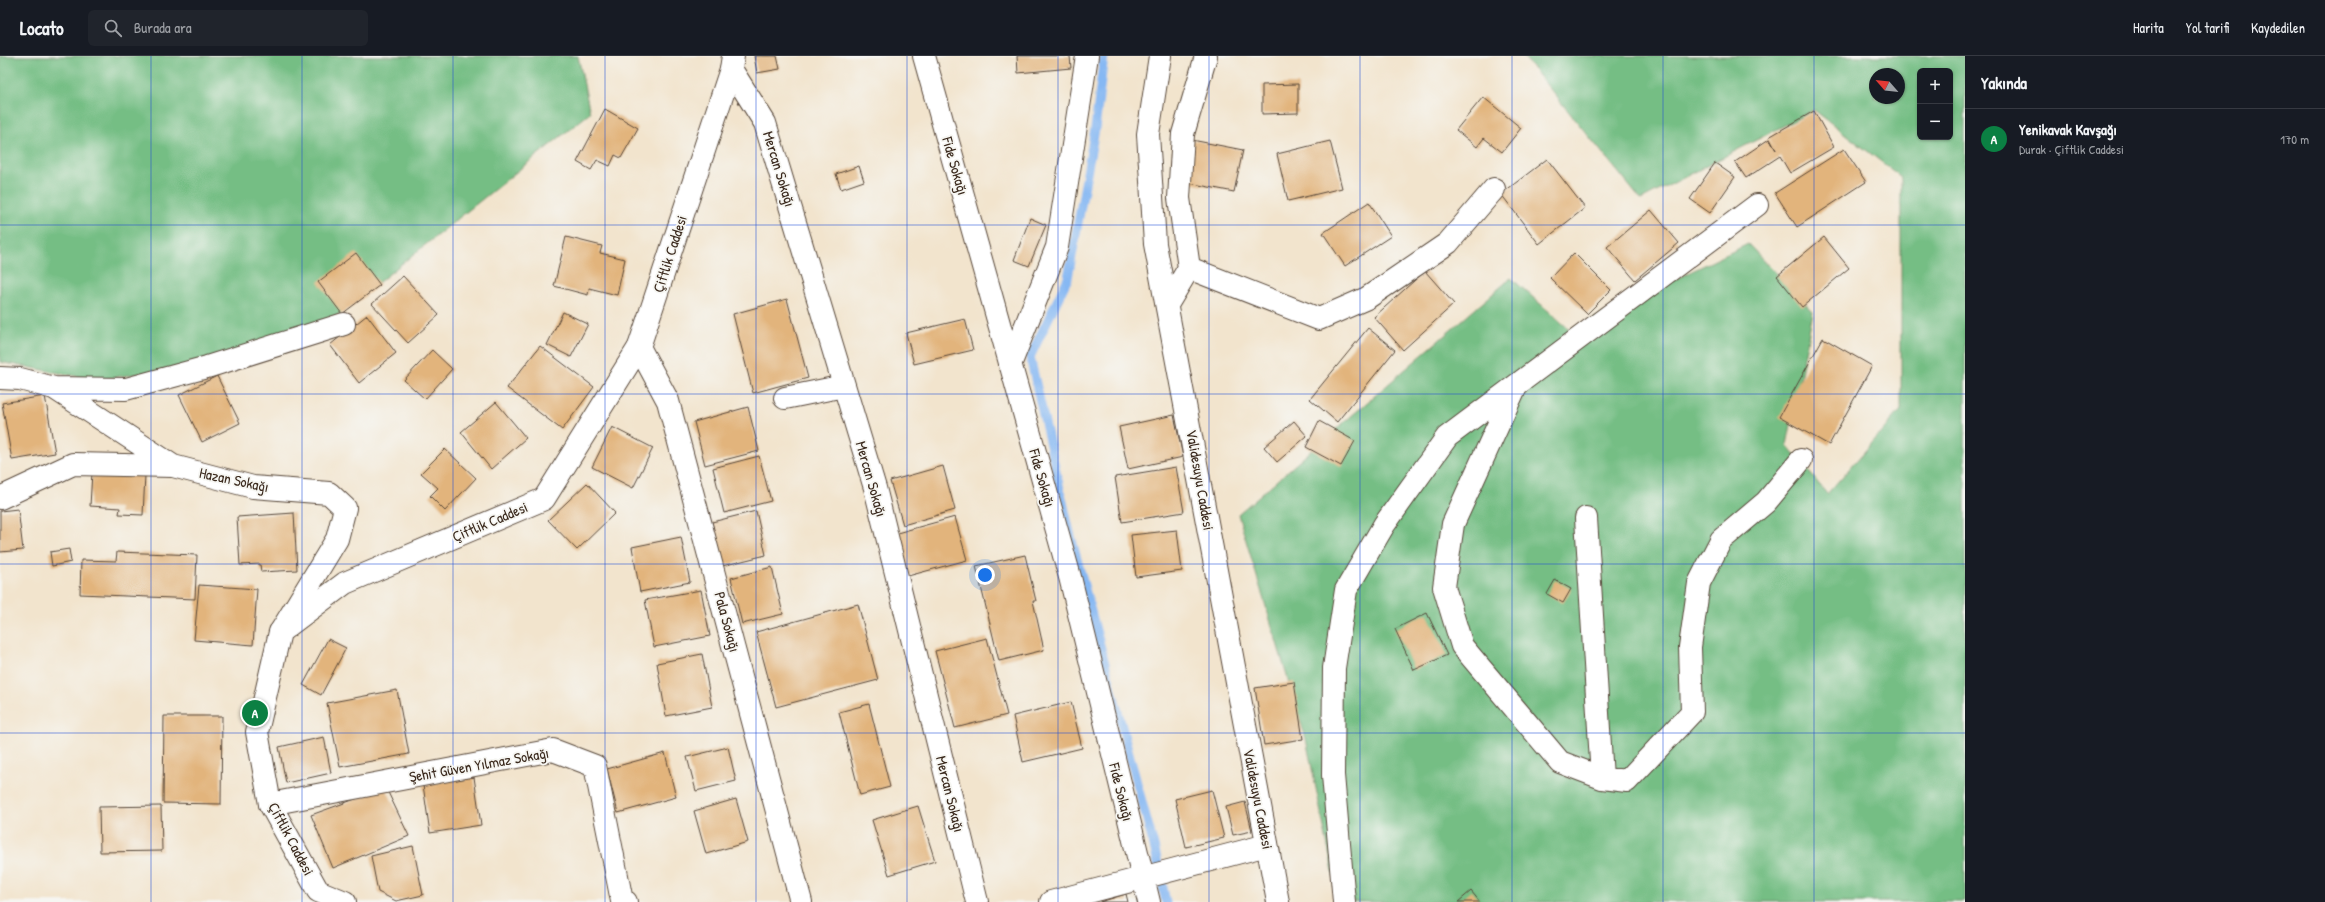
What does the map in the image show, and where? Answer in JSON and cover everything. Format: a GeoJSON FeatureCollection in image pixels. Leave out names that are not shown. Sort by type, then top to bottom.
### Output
{"type":"FeatureCollection","features":[{"type":"Feature","properties":{"kind":"street","name":"Fide Sokağı"},"geometry":{"type":"LineString","coordinates":[[924,56],[1070,577],[1149,902]]}},
{"type":"Feature","properties":{"kind":"street"},"geometry":{"type":"LineString","coordinates":[[1010,365],[1057,247],[1087,56]]}},
{"type":"Feature","properties":{"kind":"street","name":"Validesuyu Caddesi"},"geometry":{"type":"LineString","coordinates":[[1160,56],[1148,134],[1155,244],[1168,303],[1278,902]]}},
{"type":"Feature","properties":{"kind":"street"},"geometry":{"type":"LineString","coordinates":[[1168,303],[1189,268],[1179,198],[1183,134],[1206,56]]}},
{"type":"Feature","properties":{"kind":"street","name":"Çiftlik Caddesi"},"geometry":{"type":"LineString","coordinates":[[345,902],[318,891],[270,804],[256,732],[280,632],[345,583],[544,499],[639,347],[732,62]]}},
{"type":"Feature","properties":{"kind":"street","name":"Mercan Sokağı"},"geometry":{"type":"LineString","coordinates":[[732,62],[765,123],[875,488],[977,902]]}},
{"type":"Feature","properties":{"kind":"street"},"geometry":{"type":"LineString","coordinates":[[1189,268],[1319,319],[1367,298],[1448,243],[1494,189]]}},
{"type":"Feature","properties":{"kind":"street"},"geometry":{"type":"LineString","coordinates":[[1344,902],[1332,775],[1334,668],[1346,590],[1384,525],[1447,437],[1757,205]]}},
{"type":"Feature","properties":{"kind":"street"},"geometry":{"type":"LineString","coordinates":[[54,388],[126,389],[207,367],[344,324]]}},
{"type":"Feature","properties":{"kind":"street","name":"Pala Sokağı"},"geometry":{"type":"LineString","coordinates":[[639,347],[668,401],[801,902]]}},
{"type":"Feature","properties":{"kind":"street","name":"Hazan Sokağı"},"geometry":{"type":"LineString","coordinates":[[0,378],[20,379],[54,388],[173,466],[253,487],[329,493],[345,508],[337,539],[280,632]]}},
{"type":"Feature","properties":{"kind":"street"},"geometry":{"type":"LineString","coordinates":[[785,398],[844,386]]}},
{"type":"Feature","properties":{"kind":"street"},"geometry":{"type":"LineString","coordinates":[[1516,386],[1453,524],[1444,587],[1462,646],[1560,762],[1602,778],[1627,781],[1692,712],[1690,647],[1699,583],[1721,540],[1766,502],[1801,460]]}},
{"type":"Feature","properties":{"kind":"street"},"geometry":{"type":"LineString","coordinates":[[0,498],[73,464],[173,466]]}},
{"type":"Feature","properties":{"kind":"street"},"geometry":{"type":"LineString","coordinates":[[1586,518],[1602,778]]}},
{"type":"Feature","properties":{"kind":"street","name":"Şehit Güven Yılmaz Sokağı"},"geometry":{"type":"LineString","coordinates":[[270,804],[553,750],[595,766],[622,901],[626,902]]}},
{"type":"Feature","properties":{"kind":"street"},"geometry":{"type":"LineString","coordinates":[[1051,902],[1267,845]]}},
{"type":"Feature","properties":{"kind":"green space"},"geometry":{"type":"Polygon","coordinates":[[[0,56],[578,56],[590,113],[294,350],[97,380],[0,362],[0,56]]]}},
{"type":"Feature","properties":{"kind":"green space"},"geometry":{"type":"Polygon","coordinates":[[[1523,56],[1965,56],[1965,902],[1339,902],[1306,739],[1238,514],[1511,278],[1570,330],[1748,244],[1813,312],[1787,445],[1827,494],[1901,410],[1901,177],[1814,110],[1641,200],[1523,56]]]}},
{"type":"Feature","properties":{"kind":"building"},"geometry":{"type":"Polygon","coordinates":[[[754,56],[777,56],[780,69],[757,73],[754,56]]]}},
{"type":"Feature","properties":{"kind":"building"},"geometry":{"type":"Polygon","coordinates":[[[1017,56],[1070,56],[1071,68],[1018,73],[1017,56]]]}},
{"type":"Feature","properties":{"kind":"building"},"geometry":{"type":"Polygon","coordinates":[[[1298,84],[1298,113],[1262,114],[1262,85],[1298,84]]]}},
{"type":"Feature","properties":{"kind":"building"},"geometry":{"type":"Polygon","coordinates":[[[1483,97],[1521,128],[1502,152],[1484,138],[1477,147],[1456,130],[1483,97]]]}},
{"type":"Feature","properties":{"kind":"building"},"geometry":{"type":"Polygon","coordinates":[[[605,109],[638,128],[621,158],[615,155],[610,166],[597,160],[591,170],[577,162],[605,109]]]}},
{"type":"Feature","properties":{"kind":"building"},"geometry":{"type":"Polygon","coordinates":[[[1814,111],[1834,147],[1790,173],[1780,156],[1746,178],[1735,162],[1769,139],[1776,150],[1769,137],[1814,111]]]}},
{"type":"Feature","properties":{"kind":"building"},"geometry":{"type":"Polygon","coordinates":[[[1192,140],[1243,150],[1234,192],[1184,182],[1192,140]]]}},
{"type":"Feature","properties":{"kind":"building"},"geometry":{"type":"Polygon","coordinates":[[[1330,141],[1342,188],[1288,201],[1277,154],[1330,141]]]}},
{"type":"Feature","properties":{"kind":"building"},"geometry":{"type":"Polygon","coordinates":[[[1844,149],[1866,182],[1797,227],[1775,193],[1844,149]]]}},
{"type":"Feature","properties":{"kind":"building"},"geometry":{"type":"Polygon","coordinates":[[[1547,159],[1585,208],[1539,244],[1501,194],[1547,159]]]}},
{"type":"Feature","properties":{"kind":"building"},"geometry":{"type":"Polygon","coordinates":[[[1715,163],[1735,177],[1710,213],[1690,199],[1715,163]]]}},
{"type":"Feature","properties":{"kind":"building"},"geometry":{"type":"Polygon","coordinates":[[[859,166],[864,181],[841,189],[836,174],[859,166]]]}},
{"type":"Feature","properties":{"kind":"building"},"geometry":{"type":"Polygon","coordinates":[[[1369,202],[1391,236],[1345,266],[1323,233],[1369,202]]]}},
{"type":"Feature","properties":{"kind":"building"},"geometry":{"type":"Polygon","coordinates":[[[1651,210],[1679,243],[1635,280],[1607,247],[1651,210]]]}},
{"type":"Feature","properties":{"kind":"building"},"geometry":{"type":"Polygon","coordinates":[[[1030,218],[1046,225],[1029,266],[1014,260],[1030,218]]]}},
{"type":"Feature","properties":{"kind":"building"},"geometry":{"type":"Polygon","coordinates":[[[566,237],[602,246],[600,253],[625,259],[617,295],[589,288],[588,295],[554,286],[566,237]]]}},
{"type":"Feature","properties":{"kind":"building"},"geometry":{"type":"Polygon","coordinates":[[[1824,237],[1849,268],[1802,307],[1777,276],[1824,237]]]}},
{"type":"Feature","properties":{"kind":"building"},"geometry":{"type":"Polygon","coordinates":[[[356,253],[380,285],[342,314],[318,282],[356,253]]]}},
{"type":"Feature","properties":{"kind":"building"},"geometry":{"type":"Polygon","coordinates":[[[1574,253],[1611,290],[1587,314],[1550,278],[1574,253]]]}},
{"type":"Feature","properties":{"kind":"building"},"geometry":{"type":"Polygon","coordinates":[[[1425,271],[1454,304],[1403,350],[1374,317],[1425,271]]]}},
{"type":"Feature","properties":{"kind":"building"},"geometry":{"type":"Polygon","coordinates":[[[403,276],[439,315],[408,343],[372,304],[403,276]]]}},
{"type":"Feature","properties":{"kind":"building"},"geometry":{"type":"Polygon","coordinates":[[[787,299],[808,378],[753,393],[733,314],[787,299]]]}},
{"type":"Feature","properties":{"kind":"building"},"geometry":{"type":"Polygon","coordinates":[[[563,312],[588,324],[571,357],[547,345],[563,312]]]}},
{"type":"Feature","properties":{"kind":"building"},"geometry":{"type":"Polygon","coordinates":[[[367,315],[396,353],[359,383],[330,345],[367,315]]]}},
{"type":"Feature","properties":{"kind":"building"},"geometry":{"type":"Polygon","coordinates":[[[965,319],[973,350],[914,364],[906,333],[965,319]]]}},
{"type":"Feature","properties":{"kind":"building"},"geometry":{"type":"Polygon","coordinates":[[[1368,328],[1395,350],[1337,422],[1310,399],[1368,328]]]}},
{"type":"Feature","properties":{"kind":"building"},"geometry":{"type":"Polygon","coordinates":[[[1823,338],[1872,366],[1829,445],[1779,417],[1823,338]]]}},
{"type":"Feature","properties":{"kind":"building"},"geometry":{"type":"Polygon","coordinates":[[[540,346],[594,387],[562,430],[507,388],[540,346]]]}},
{"type":"Feature","properties":{"kind":"building"},"geometry":{"type":"Polygon","coordinates":[[[432,350],[452,369],[425,399],[404,380],[432,350]]]}},
{"type":"Feature","properties":{"kind":"building"},"geometry":{"type":"Polygon","coordinates":[[[217,376],[240,423],[202,442],[179,395],[217,376]]]}},
{"type":"Feature","properties":{"kind":"building"},"geometry":{"type":"Polygon","coordinates":[[[45,396],[55,453],[12,460],[2,403],[45,396]]]}},
{"type":"Feature","properties":{"kind":"building"},"geometry":{"type":"Polygon","coordinates":[[[496,402],[526,438],[491,469],[461,432],[496,402]]]}},
{"type":"Feature","properties":{"kind":"building"},"geometry":{"type":"Polygon","coordinates":[[[748,407],[759,451],[705,465],[694,422],[748,407]]]}},
{"type":"Feature","properties":{"kind":"building"},"geometry":{"type":"Polygon","coordinates":[[[1174,415],[1183,457],[1128,469],[1119,427],[1174,415]]]}},
{"type":"Feature","properties":{"kind":"building"},"geometry":{"type":"Polygon","coordinates":[[[1294,421],[1307,436],[1277,462],[1264,447],[1294,421]]]}},
{"type":"Feature","properties":{"kind":"building"},"geometry":{"type":"Polygon","coordinates":[[[1319,421],[1355,441],[1341,466],[1306,447],[1319,421]]]}},
{"type":"Feature","properties":{"kind":"building"},"geometry":{"type":"Polygon","coordinates":[[[612,427],[653,448],[633,488],[592,467],[612,427]]]}},
{"type":"Feature","properties":{"kind":"building"},"geometry":{"type":"Polygon","coordinates":[[[445,449],[476,478],[445,511],[430,496],[438,488],[421,473],[445,449]]]}},
{"type":"Feature","properties":{"kind":"building"},"geometry":{"type":"Polygon","coordinates":[[[759,456],[771,501],[724,513],[713,468],[759,456]]]}},
{"type":"Feature","properties":{"kind":"building"},"geometry":{"type":"Polygon","coordinates":[[[943,466],[955,510],[903,525],[890,481],[943,466]]]}},
{"type":"Feature","properties":{"kind":"building"},"geometry":{"type":"Polygon","coordinates":[[[1176,467],[1184,512],[1122,522],[1115,477],[1176,467]]]}},
{"type":"Feature","properties":{"kind":"building"},"geometry":{"type":"Polygon","coordinates":[[[92,472],[145,475],[143,515],[119,514],[120,508],[90,506],[92,472]]]}},
{"type":"Feature","properties":{"kind":"building"},"geometry":{"type":"Polygon","coordinates":[[[587,483],[615,513],[577,550],[548,520],[587,483]]]}},
{"type":"Feature","properties":{"kind":"building"},"geometry":{"type":"Polygon","coordinates":[[[18,509],[23,550],[0,552],[0,511],[18,509]]]}},
{"type":"Feature","properties":{"kind":"building"},"geometry":{"type":"Polygon","coordinates":[[[756,511],[766,555],[722,566],[712,522],[756,511]]]}},
{"type":"Feature","properties":{"kind":"building"},"geometry":{"type":"Polygon","coordinates":[[[294,513],[297,570],[261,572],[260,564],[240,565],[237,517],[294,513]]]}},
{"type":"Feature","properties":{"kind":"building"},"geometry":{"type":"Polygon","coordinates":[[[955,517],[967,560],[908,576],[897,533],[955,517]]]}},
{"type":"Feature","properties":{"kind":"building"},"geometry":{"type":"Polygon","coordinates":[[[1177,530],[1182,571],[1136,577],[1131,535],[1177,530]]]}},
{"type":"Feature","properties":{"kind":"building"},"geometry":{"type":"Polygon","coordinates":[[[681,537],[690,582],[640,592],[632,547],[681,537]]]}},
{"type":"Feature","properties":{"kind":"building"},"geometry":{"type":"Polygon","coordinates":[[[69,549],[71,562],[52,566],[50,552],[69,549]]]}},
{"type":"Feature","properties":{"kind":"building"},"geometry":{"type":"Polygon","coordinates":[[[117,552],[197,555],[195,599],[80,594],[81,560],[116,561],[117,552]]]}},
{"type":"Feature","properties":{"kind":"building"},"geometry":{"type":"Polygon","coordinates":[[[1025,555],[1036,601],[1033,601],[1044,650],[999,661],[976,566],[1025,555]]]}},
{"type":"Feature","properties":{"kind":"building"},"geometry":{"type":"Polygon","coordinates":[[[772,567],[783,614],[742,624],[731,578],[772,567]]]}},
{"type":"Feature","properties":{"kind":"building"},"geometry":{"type":"Polygon","coordinates":[[[1555,580],[1571,589],[1563,603],[1547,594],[1555,580]]]}},
{"type":"Feature","properties":{"kind":"building"},"geometry":{"type":"Polygon","coordinates":[[[199,585],[257,589],[253,645],[194,640],[199,585]]]}},
{"type":"Feature","properties":{"kind":"building"},"geometry":{"type":"Polygon","coordinates":[[[701,590],[710,636],[654,647],[645,600],[701,590]]]}},
{"type":"Feature","properties":{"kind":"building"},"geometry":{"type":"Polygon","coordinates":[[[858,604],[878,680],[776,707],[756,632],[858,604]]]}},
{"type":"Feature","properties":{"kind":"building"},"geometry":{"type":"Polygon","coordinates":[[[1427,613],[1447,655],[1414,670],[1395,629],[1427,613]]]}},
{"type":"Feature","properties":{"kind":"building"},"geometry":{"type":"Polygon","coordinates":[[[987,638],[1007,715],[955,728],[935,651],[987,638]]]}},
{"type":"Feature","properties":{"kind":"building"},"geometry":{"type":"Polygon","coordinates":[[[328,639],[346,648],[321,695],[303,685],[328,639]]]}},
{"type":"Feature","properties":{"kind":"building"},"geometry":{"type":"Polygon","coordinates":[[[702,654],[712,707],[666,716],[657,663],[702,654]]]}},
{"type":"Feature","properties":{"kind":"building"},"geometry":{"type":"Polygon","coordinates":[[[1294,682],[1303,739],[1264,745],[1255,688],[1294,682]]]}},
{"type":"Feature","properties":{"kind":"building"},"geometry":{"type":"Polygon","coordinates":[[[397,690],[409,754],[340,767],[327,703],[397,690]]]}},
{"type":"Feature","properties":{"kind":"building"},"geometry":{"type":"Polygon","coordinates":[[[1071,702],[1082,748],[1023,762],[1013,716],[1071,702]]]}},
{"type":"Feature","properties":{"kind":"building"},"geometry":{"type":"Polygon","coordinates":[[[869,704],[890,787],[860,795],[839,712],[869,704]]]}},
{"type":"Feature","properties":{"kind":"building"},"geometry":{"type":"Polygon","coordinates":[[[164,716],[222,716],[221,804],[163,803],[164,716]]]}},
{"type":"Feature","properties":{"kind":"building"},"geometry":{"type":"Polygon","coordinates":[[[324,737],[331,773],[286,783],[279,747],[324,737]]]}},
{"type":"Feature","properties":{"kind":"building"},"geometry":{"type":"Polygon","coordinates":[[[728,747],[736,781],[696,791],[687,757],[728,747]]]}},
{"type":"Feature","properties":{"kind":"building"},"geometry":{"type":"Polygon","coordinates":[[[665,753],[676,797],[618,813],[607,769],[665,753]]]}},
{"type":"Feature","properties":{"kind":"building"},"geometry":{"type":"Polygon","coordinates":[[[474,777],[481,825],[430,833],[423,785],[474,777]]]}},
{"type":"Feature","properties":{"kind":"building"},"geometry":{"type":"Polygon","coordinates":[[[386,788],[409,836],[333,868],[311,815],[386,788]]]}},
{"type":"Feature","properties":{"kind":"building"},"geometry":{"type":"Polygon","coordinates":[[[1212,790],[1224,838],[1186,847],[1175,799],[1212,790]]]}},
{"type":"Feature","properties":{"kind":"building"},"geometry":{"type":"Polygon","coordinates":[[[736,799],[748,842],[706,854],[694,811],[736,799]]]}},
{"type":"Feature","properties":{"kind":"building"},"geometry":{"type":"Polygon","coordinates":[[[1245,802],[1252,831],[1233,835],[1226,807],[1245,802]]]}},
{"type":"Feature","properties":{"kind":"building"},"geometry":{"type":"Polygon","coordinates":[[[161,806],[162,851],[100,852],[99,807],[161,806]]]}},
{"type":"Feature","properties":{"kind":"building"},"geometry":{"type":"Polygon","coordinates":[[[918,806],[935,861],[889,875],[872,820],[918,806]]]}},
{"type":"Feature","properties":{"kind":"building"},"geometry":{"type":"Polygon","coordinates":[[[413,846],[423,895],[396,901],[378,892],[371,856],[413,846]]]}},
{"type":"Feature","properties":{"kind":"building"},"geometry":{"type":"Polygon","coordinates":[[[1471,891],[1480,902],[1458,902],[1471,891]]]}},
{"type":"Feature","properties":{"kind":"building"},"geometry":{"type":"Polygon","coordinates":[[[1126,894],[1128,902],[1100,902],[1126,894]]]}},
{"type":"Feature","properties":{"kind":"waterway"},"geometry":{"type":"LineString","coordinates":[[1104,56],[1095,129],[1068,278],[1030,357],[1070,533],[1155,850],[1166,902]]}},
{"type":"Feature","properties":{"kind":"place","name":"Yenikavak Kavşağı"},"geometry":{"type":"Point","coordinates":[255,713]}}]}
